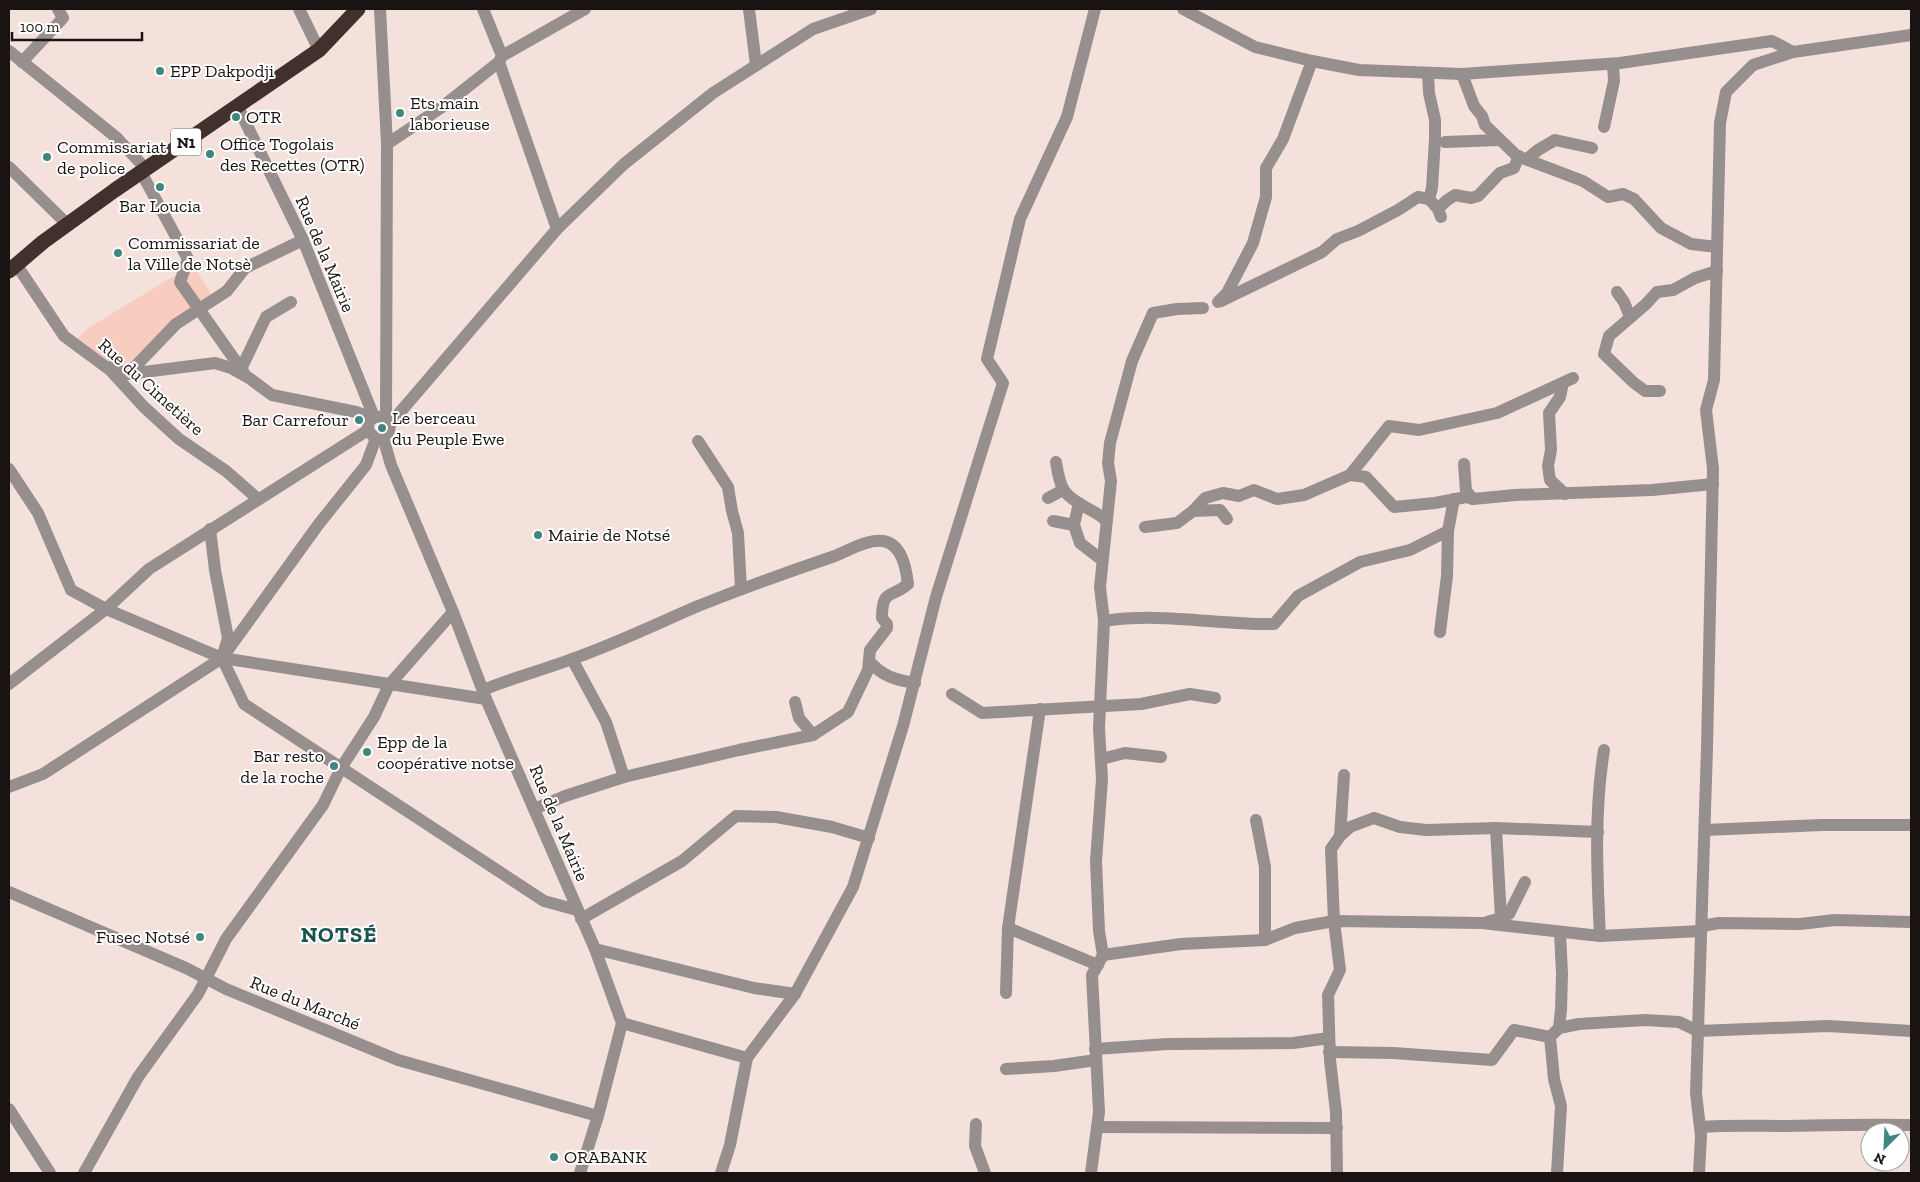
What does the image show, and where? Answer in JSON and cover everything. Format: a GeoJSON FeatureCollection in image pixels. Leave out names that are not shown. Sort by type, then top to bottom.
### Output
{"type":"FeatureCollection","features":[{"type":"Feature","properties":{"kind":"highway","name":"N1"},"geometry":{"type":"LineString","coordinates":[[12,268],[144,171],[320,50],[358,9]]}},
{"type":"Feature","properties":{"kind":"street"},"geometry":{"type":"LineString","coordinates":[[22,62],[61,13],[73,9]]}},
{"type":"Feature","properties":{"kind":"street"},"geometry":{"type":"LineString","coordinates":[[299,9],[320,50]]}},
{"type":"Feature","properties":{"kind":"street"},"geometry":{"type":"LineString","coordinates":[[9,787],[43,774],[222,658],[318,525],[366,465],[379,426],[387,144],[380,9]]}},
{"type":"Feature","properties":{"kind":"street"},"geometry":{"type":"LineString","coordinates":[[484,9],[557,229]]}},
{"type":"Feature","properties":{"kind":"street"},"geometry":{"type":"LineString","coordinates":[[387,144],[442,107],[500,59],[585,9]]}},
{"type":"Feature","properties":{"kind":"street"},"geometry":{"type":"LineString","coordinates":[[749,9],[756,65]]}},
{"type":"Feature","properties":{"kind":"street"},"geometry":{"type":"LineString","coordinates":[[9,684],[106,609],[149,569],[258,499],[379,426],[557,229],[624,164],[713,93],[813,29],[871,9]]}},
{"type":"Feature","properties":{"kind":"street"},"geometry":{"type":"LineString","coordinates":[[722,1173],[730,1145],[747,1058],[795,994],[853,886],[869,838],[904,726],[936,597],[1002,384],[987,359],[1020,219],[1067,117],[1095,9]]}},
{"type":"Feature","properties":{"kind":"street"},"geometry":{"type":"LineString","coordinates":[[1183,9],[1255,47],[1312,62],[1359,70],[1462,74],[1613,64],[1772,41],[1794,52]]}},
{"type":"Feature","properties":{"kind":"street"},"geometry":{"type":"LineString","coordinates":[[1699,1173],[1702,1136],[1696,1093],[1705,830],[1713,484],[1706,410],[1714,380],[1720,123],[1726,92],[1753,66],[1794,52],[1911,35]]}},
{"type":"Feature","properties":{"kind":"street"},"geometry":{"type":"LineString","coordinates":[[9,51],[117,138],[144,171],[188,259],[180,282],[245,373],[272,395],[356,412],[379,426]]}},
{"type":"Feature","properties":{"kind":"street"},"geometry":{"type":"LineString","coordinates":[[1312,62],[1283,140],[1266,168],[1266,197],[1253,243],[1227,293],[1218,302],[1322,252],[1337,239],[1358,231],[1418,197],[1429,199],[1439,213],[1446,200],[1455,195],[1471,198],[1478,196],[1500,173],[1514,168],[1523,158],[1555,140],[1592,148]]}},
{"type":"Feature","properties":{"kind":"street"},"geometry":{"type":"LineString","coordinates":[[1604,127],[1614,81],[1613,64]]}},
{"type":"Feature","properties":{"kind":"street"},"geometry":{"type":"LineString","coordinates":[[1428,73],[1436,139],[1432,188],[1429,199]]}},
{"type":"Feature","properties":{"kind":"street"},"geometry":{"type":"LineString","coordinates":[[1462,74],[1474,106],[1482,116],[1485,125],[1499,140],[1523,158],[1583,181],[1608,197],[1623,194],[1634,199],[1661,228],[1691,244],[1717,247]]}},
{"type":"Feature","properties":{"kind":"street","name":"Rue de la Mairie"},"geometry":{"type":"LineString","coordinates":[[238,107],[303,240],[379,426],[391,465],[485,694],[595,949],[622,1023]]}},
{"type":"Feature","properties":{"kind":"street"},"geometry":{"type":"LineString","coordinates":[[1446,142],[1472,143],[1499,140]]}},
{"type":"Feature","properties":{"kind":"street"},"geometry":{"type":"LineString","coordinates":[[1542,147],[1546,166]]}},
{"type":"Feature","properties":{"kind":"street"},"geometry":{"type":"LineString","coordinates":[[9,167],[68,225]]}},
{"type":"Feature","properties":{"kind":"street"},"geometry":{"type":"LineString","coordinates":[[128,374],[176,324],[227,291],[245,268],[303,240]]}},
{"type":"Feature","properties":{"kind":"street","name":"Rue du Cimetière"},"geometry":{"type":"LineString","coordinates":[[12,268],[64,336],[110,370],[144,407],[179,439],[226,471],[258,499]]}},
{"type":"Feature","properties":{"kind":"street"},"geometry":{"type":"LineString","coordinates":[[1660,391],[1645,390],[1633,382],[1604,354],[1609,336],[1657,292],[1673,290],[1717,270]]}},
{"type":"Feature","properties":{"kind":"street"},"geometry":{"type":"LineString","coordinates":[[1617,292],[1624,302],[1630,317]]}},
{"type":"Feature","properties":{"kind":"street"},"geometry":{"type":"LineString","coordinates":[[245,373],[266,317],[291,302]]}},
{"type":"Feature","properties":{"kind":"street"},"geometry":{"type":"LineString","coordinates":[[1091,1173],[1098,1112],[1092,975],[1100,960],[1096,861],[1102,778],[1099,728],[1104,621],[1100,587],[1111,481],[1108,462],[1110,443],[1132,361],[1153,313],[1177,308],[1203,308]]}},
{"type":"Feature","properties":{"kind":"street"},"geometry":{"type":"LineString","coordinates":[[103,364],[128,374],[215,363],[245,373]]}},
{"type":"Feature","properties":{"kind":"street"},"geometry":{"type":"LineString","coordinates":[[1145,527],[1177,523],[1193,511],[1205,498],[1223,493],[1239,496],[1254,490],[1277,499],[1304,495],[1350,475],[1389,426],[1419,430],[1497,413],[1568,380],[1560,397],[1549,413],[1551,450],[1548,466],[1550,480],[1565,494]]}},
{"type":"Feature","properties":{"kind":"street"},"geometry":{"type":"LineString","coordinates":[[698,441],[728,487],[738,533],[741,589]]}},
{"type":"Feature","properties":{"kind":"street"},"geometry":{"type":"LineString","coordinates":[[1056,462],[1059,483],[1063,490],[1079,503],[1103,516],[1106,521]]}},
{"type":"Feature","properties":{"kind":"street"},"geometry":{"type":"LineString","coordinates":[[1464,464],[1466,491],[1473,499]]}},
{"type":"Feature","properties":{"kind":"street"},"geometry":{"type":"LineString","coordinates":[[9,468],[38,513],[71,590],[106,609],[222,658],[389,685],[485,694],[511,678],[572,659],[741,589],[844,553],[857,546],[880,541],[886,542],[898,551],[906,568],[908,584],[902,589],[887,595],[884,600],[882,618],[887,624],[887,628],[870,650],[868,670],[848,712],[813,735],[624,777],[565,796],[534,809]]}},
{"type":"Feature","properties":{"kind":"street"},"geometry":{"type":"LineString","coordinates":[[1350,475],[1366,477],[1394,507],[1435,503],[1466,497],[1473,499],[1514,495],[1652,490],[1713,484]]}},
{"type":"Feature","properties":{"kind":"street"},"geometry":{"type":"LineString","coordinates":[[1048,498],[1063,490]]}},
{"type":"Feature","properties":{"kind":"street"},"geometry":{"type":"LineString","coordinates":[[1440,632],[1447,576],[1448,531],[1454,499]]}},
{"type":"Feature","properties":{"kind":"street"},"geometry":{"type":"LineString","coordinates":[[1079,503],[1074,524],[1080,543],[1102,560]]}},
{"type":"Feature","properties":{"kind":"street"},"geometry":{"type":"LineString","coordinates":[[1193,511],[1220,510],[1228,519]]}},
{"type":"Feature","properties":{"kind":"street"},"geometry":{"type":"LineString","coordinates":[[1053,521],[1074,524]]}},
{"type":"Feature","properties":{"kind":"street"},"geometry":{"type":"LineString","coordinates":[[210,529],[215,570],[228,638],[222,658],[244,704],[544,901],[579,915],[682,861],[736,816],[776,817],[832,827],[869,838]]}},
{"type":"Feature","properties":{"kind":"street"},"geometry":{"type":"LineString","coordinates":[[1104,621],[1129,617],[1274,624],[1298,596],[1360,562],[1410,550],[1448,531]]}},
{"type":"Feature","properties":{"kind":"street"},"geometry":{"type":"LineString","coordinates":[[84,1173],[138,1077],[198,994],[226,939],[323,805],[341,768],[374,717],[389,685],[452,612]]}},
{"type":"Feature","properties":{"kind":"street"},"geometry":{"type":"LineString","coordinates":[[572,659],[606,722],[624,777]]}},
{"type":"Feature","properties":{"kind":"street"},"geometry":{"type":"LineString","coordinates":[[869,661],[881,673],[889,677],[914,683]]}},
{"type":"Feature","properties":{"kind":"street"},"geometry":{"type":"LineString","coordinates":[[952,694],[982,713],[1141,704],[1190,694],[1215,698]]}},
{"type":"Feature","properties":{"kind":"street"},"geometry":{"type":"LineString","coordinates":[[795,702],[798,718],[813,735]]}},
{"type":"Feature","properties":{"kind":"street"},"geometry":{"type":"LineString","coordinates":[[1006,993],[1008,928],[1040,709]]}},
{"type":"Feature","properties":{"kind":"street"},"geometry":{"type":"LineString","coordinates":[[1600,936],[1597,875],[1598,786],[1604,750]]}},
{"type":"Feature","properties":{"kind":"street"},"geometry":{"type":"LineString","coordinates":[[1101,758],[1125,754],[1161,758]]}},
{"type":"Feature","properties":{"kind":"street"},"geometry":{"type":"LineString","coordinates":[[1340,836],[1344,775]]}},
{"type":"Feature","properties":{"kind":"street"},"geometry":{"type":"LineString","coordinates":[[1338,1173],[1337,1128],[1329,1052],[1328,995],[1340,970],[1334,921],[1331,849],[1340,836],[1350,827],[1374,818],[1400,827],[1426,830],[1496,828],[1598,832]]}},
{"type":"Feature","properties":{"kind":"street"},"geometry":{"type":"LineString","coordinates":[[1256,820],[1265,866],[1264,940]]}},
{"type":"Feature","properties":{"kind":"street"},"geometry":{"type":"LineString","coordinates":[[1705,830],[1822,825],[1911,825]]}},
{"type":"Feature","properties":{"kind":"street"},"geometry":{"type":"LineString","coordinates":[[1496,828],[1501,918]]}},
{"type":"Feature","properties":{"kind":"street"},"geometry":{"type":"LineString","coordinates":[[1482,923],[1509,914],[1525,882]]}},
{"type":"Feature","properties":{"kind":"street","name":"Rue du Marché"},"geometry":{"type":"LineString","coordinates":[[9,892],[186,968],[226,989],[398,1060],[598,1116]]}},
{"type":"Feature","properties":{"kind":"street"},"geometry":{"type":"LineString","coordinates":[[1008,928],[1100,960],[1181,944],[1264,940],[1295,928],[1334,921],[1482,923],[1600,936],[1701,929],[1719,923],[1800,924],[1835,920],[1911,922]]}},
{"type":"Feature","properties":{"kind":"street"},"geometry":{"type":"LineString","coordinates":[[1557,1173],[1561,1106],[1554,1079],[1554,1032],[1562,974],[1560,932]]}},
{"type":"Feature","properties":{"kind":"street"},"geometry":{"type":"LineString","coordinates":[[595,949],[754,988],[795,994]]}},
{"type":"Feature","properties":{"kind":"street"},"geometry":{"type":"LineString","coordinates":[[1329,1052],[1393,1053],[1492,1060],[1514,1030],[1554,1032],[1579,1024],[1646,1020],[1679,1022],[1698,1031],[1828,1026],[1911,1031]]}},
{"type":"Feature","properties":{"kind":"street"},"geometry":{"type":"LineString","coordinates":[[580,1173],[598,1116],[622,1023],[747,1058]]}},
{"type":"Feature","properties":{"kind":"street"},"geometry":{"type":"LineString","coordinates":[[1006,1069],[1054,1066],[1096,1055],[1168,1044],[1294,1043],[1329,1038]]}},
{"type":"Feature","properties":{"kind":"street"},"geometry":{"type":"LineString","coordinates":[[9,1109],[50,1173]]}},
{"type":"Feature","properties":{"kind":"street"},"geometry":{"type":"LineString","coordinates":[[976,1124],[975,1146],[985,1173]]}},
{"type":"Feature","properties":{"kind":"street"},"geometry":{"type":"LineString","coordinates":[[1700,1127],[1737,1124],[1784,1126],[1911,1125]]}},
{"type":"Feature","properties":{"kind":"street"},"geometry":{"type":"LineString","coordinates":[[1097,1126],[1337,1128]]}},
{"type":"Feature","properties":{"kind":"shaded area"},"geometry":{"type":"Polygon","coordinates":[[[192,265],[216,300],[175,324],[128,372],[104,362],[77,339],[90,327],[192,265]]]}},
{"type":"Feature","properties":{"kind":"place","name":"EPP Dakpodji"},"geometry":{"type":"Point","coordinates":[160,71]}},
{"type":"Feature","properties":{"kind":"place","name":"Ets main laborieuse"},"geometry":{"type":"Point","coordinates":[400,113]}},
{"type":"Feature","properties":{"kind":"place","name":"OTR"},"geometry":{"type":"Point","coordinates":[236,117]}},
{"type":"Feature","properties":{"kind":"place","name":"Office Togolais des Recettes (OTR)"},"geometry":{"type":"Point","coordinates":[210,154]}},
{"type":"Feature","properties":{"kind":"place","name":"Commissariat de police"},"geometry":{"type":"Point","coordinates":[47,157]}},
{"type":"Feature","properties":{"kind":"place","name":"Bar Loucia"},"geometry":{"type":"Point","coordinates":[160,187]}},
{"type":"Feature","properties":{"kind":"place","name":"Commissariat de la Ville de Notsè"},"geometry":{"type":"Point","coordinates":[118,253]}},
{"type":"Feature","properties":{"kind":"place","name":"Bar Carrefour"},"geometry":{"type":"Point","coordinates":[359,420]}},
{"type":"Feature","properties":{"kind":"place","name":"Le berceau du Peuple Ewe"},"geometry":{"type":"Point","coordinates":[382,428]}},
{"type":"Feature","properties":{"kind":"place","name":"Mairie de Notsé"},"geometry":{"type":"Point","coordinates":[538,535]}},
{"type":"Feature","properties":{"kind":"place","name":"Epp de la coopérative notse"},"geometry":{"type":"Point","coordinates":[367,752]}},
{"type":"Feature","properties":{"kind":"place","name":"Bar resto de la roche"},"geometry":{"type":"Point","coordinates":[334,766]}},
{"type":"Feature","properties":{"kind":"place","name":"Fusec Notsé"},"geometry":{"type":"Point","coordinates":[200,937]}},
{"type":"Feature","properties":{"kind":"place","name":"ORABANK"},"geometry":{"type":"Point","coordinates":[554,1157]}},
{"type":"Feature","properties":{"kind":"district","name":"NOTSÉ"},"geometry":{"type":"Point","coordinates":[339,934]}}]}
